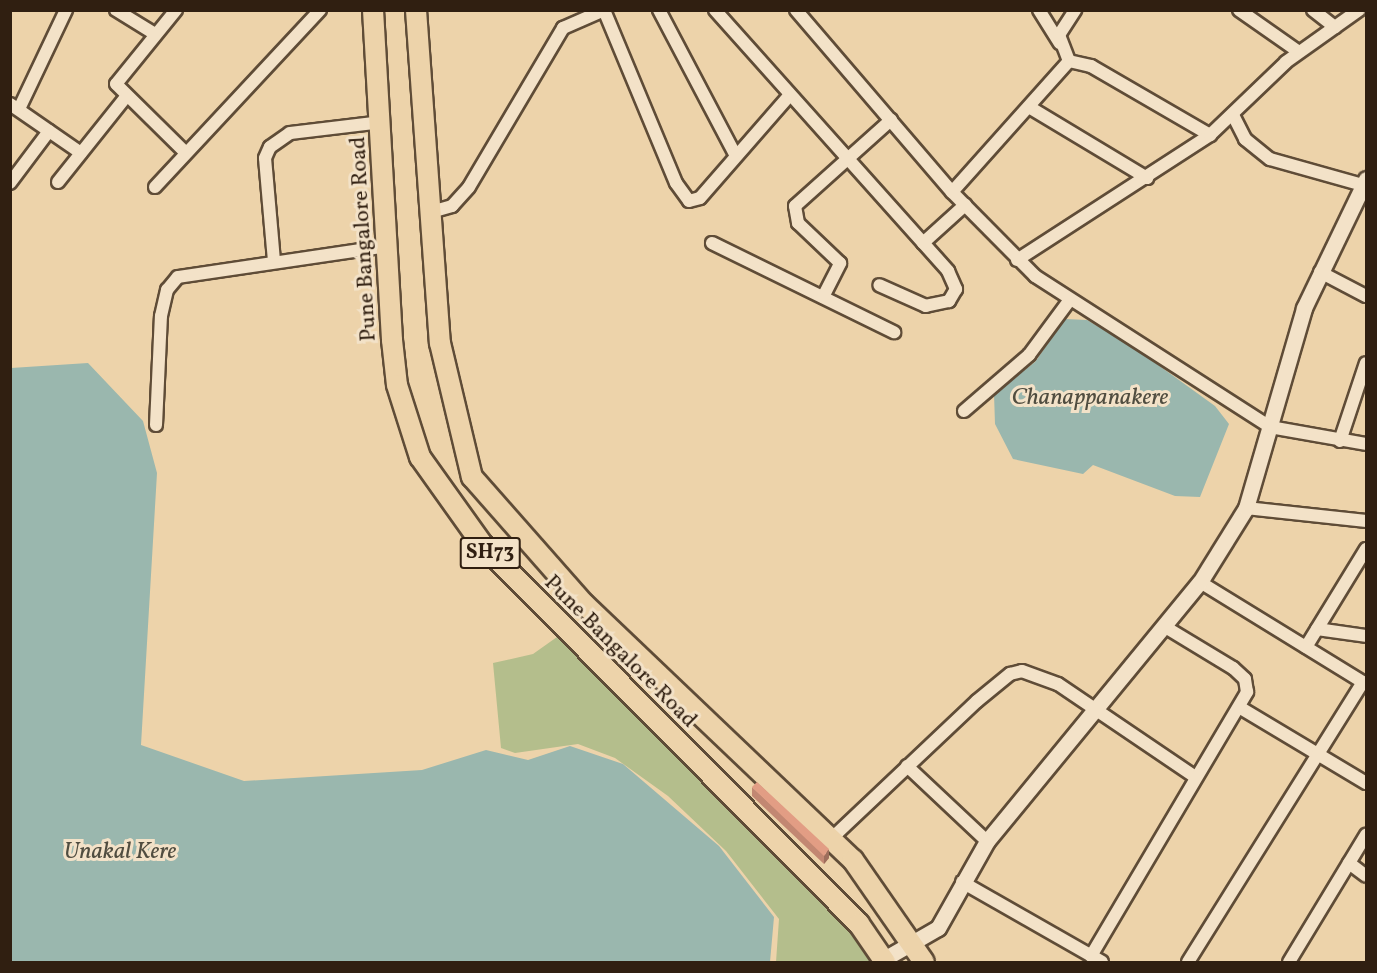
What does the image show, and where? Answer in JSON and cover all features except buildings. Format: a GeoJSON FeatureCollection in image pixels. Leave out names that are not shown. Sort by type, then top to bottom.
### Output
{"type":"FeatureCollection","features":[{"type":"Feature","properties":{"kind":"main road","name":"Pune Bangalore Road"},"geometry":{"type":"LineString","coordinates":[[373,10],[382,122],[387,246],[397,385],[420,457],[439,489],[510,574],[829,893],[884,961]]}},
{"type":"Feature","properties":{"kind":"main road","name":"Pune Bangalore Road"},"geometry":{"type":"LineString","coordinates":[[416,10],[446,382],[472,477],[550,570],[832,838],[883,897],[915,944],[924,963]]}},
{"type":"Feature","properties":{"kind":"street"},"geometry":{"type":"LineString","coordinates":[[66,10],[15,107],[81,153]]}},
{"type":"Feature","properties":{"kind":"street"},"geometry":{"type":"LineString","coordinates":[[116,10],[156,34]]}},
{"type":"Feature","properties":{"kind":"street"},"geometry":{"type":"LineString","coordinates":[[176,10],[118,79],[117,90],[184,151]]}},
{"type":"Feature","properties":{"kind":"street"},"geometry":{"type":"LineString","coordinates":[[155,187],[184,151],[320,10]]}},
{"type":"Feature","properties":{"kind":"street"},"geometry":{"type":"LineString","coordinates":[[432,213],[452,206],[470,187],[562,28],[604,10],[683,197],[700,198],[789,96]]}},
{"type":"Feature","properties":{"kind":"street"},"geometry":{"type":"LineString","coordinates":[[659,10],[736,156]]}},
{"type":"Feature","properties":{"kind":"street"},"geometry":{"type":"LineString","coordinates":[[715,10],[789,96],[923,243],[954,281],[949,301],[926,306],[879,285]]}},
{"type":"Feature","properties":{"kind":"street"},"geometry":{"type":"LineString","coordinates":[[796,10],[964,205],[1017,260],[1069,301],[1270,427],[1366,444]]}},
{"type":"Feature","properties":{"kind":"street"},"geometry":{"type":"LineString","coordinates":[[1039,10],[1068,61]]}},
{"type":"Feature","properties":{"kind":"street"},"geometry":{"type":"LineString","coordinates":[[1060,44],[1063,26],[1075,10]]}},
{"type":"Feature","properties":{"kind":"street"},"geometry":{"type":"LineString","coordinates":[[1239,10],[1299,52]]}},
{"type":"Feature","properties":{"kind":"street"},"geometry":{"type":"LineString","coordinates":[[1313,10],[1335,27]]}},
{"type":"Feature","properties":{"kind":"street"},"geometry":{"type":"LineString","coordinates":[[1017,260],[1147,178],[1210,135],[1234,117],[1299,52],[1359,10]]}},
{"type":"Feature","properties":{"kind":"street"},"geometry":{"type":"LineString","coordinates":[[952,192],[1068,61]]}},
{"type":"Feature","properties":{"kind":"street"},"geometry":{"type":"LineString","coordinates":[[1068,61],[1091,66],[1210,135]]}},
{"type":"Feature","properties":{"kind":"street"},"geometry":{"type":"LineString","coordinates":[[58,182],[125,98]]}},
{"type":"Feature","properties":{"kind":"street"},"geometry":{"type":"LineString","coordinates":[[1029,107],[1147,178]]}},
{"type":"Feature","properties":{"kind":"street"},"geometry":{"type":"LineString","coordinates":[[884,961],[938,928],[987,841],[1094,710],[1167,628],[1200,582],[1246,508],[1293,339],[1320,272],[1366,183],[1270,159],[1245,139],[1234,117]]}},
{"type":"Feature","properties":{"kind":"street"},"geometry":{"type":"LineString","coordinates":[[823,297],[840,263],[798,223],[795,206],[891,120]]}},
{"type":"Feature","properties":{"kind":"street"},"geometry":{"type":"LineString","coordinates":[[274,261],[265,158],[270,147],[290,133],[382,122]]}},
{"type":"Feature","properties":{"kind":"street"},"geometry":{"type":"LineString","coordinates":[[10,183],[49,131]]}},
{"type":"Feature","properties":{"kind":"street"},"geometry":{"type":"LineString","coordinates":[[923,243],[964,205]]}},
{"type":"Feature","properties":{"kind":"street"},"geometry":{"type":"LineString","coordinates":[[712,243],[894,332]]}},
{"type":"Feature","properties":{"kind":"street"},"geometry":{"type":"LineString","coordinates":[[156,425],[161,316],[172,282],[186,274],[387,246]]}},
{"type":"Feature","properties":{"kind":"street"},"geometry":{"type":"LineString","coordinates":[[1320,272],[1366,296]]}},
{"type":"Feature","properties":{"kind":"street"},"geometry":{"type":"LineString","coordinates":[[964,411],[1029,355],[1069,301]]}},
{"type":"Feature","properties":{"kind":"street"},"geometry":{"type":"LineString","coordinates":[[1340,441],[1365,370]]}},
{"type":"Feature","properties":{"kind":"street"},"geometry":{"type":"LineString","coordinates":[[1246,508],[1366,521]]}},
{"type":"Feature","properties":{"kind":"street"},"geometry":{"type":"LineString","coordinates":[[1306,646],[1366,549]]}},
{"type":"Feature","properties":{"kind":"street"},"geometry":{"type":"LineString","coordinates":[[1188,963],[1365,683],[1200,582]]}},
{"type":"Feature","properties":{"kind":"street"},"geometry":{"type":"LineString","coordinates":[[962,882],[1097,959],[1194,776],[1247,692],[1245,679],[1167,628]]}},
{"type":"Feature","properties":{"kind":"street"},"geometry":{"type":"LineString","coordinates":[[1317,629],[1366,636]]}},
{"type":"Feature","properties":{"kind":"street"},"geometry":{"type":"LineString","coordinates":[[832,838],[907,766],[1010,674],[1041,675],[1194,776]]}},
{"type":"Feature","properties":{"kind":"street"},"geometry":{"type":"LineString","coordinates":[[1239,707],[1366,783]]}},
{"type":"Feature","properties":{"kind":"street"},"geometry":{"type":"LineString","coordinates":[[907,766],[987,841]]}},
{"type":"Feature","properties":{"kind":"street"},"geometry":{"type":"LineString","coordinates":[[1288,963],[1366,835]]}},
{"type":"Feature","properties":{"kind":"street"},"geometry":{"type":"LineString","coordinates":[[1349,864],[1366,876]]}},
{"type":"Feature","properties":{"kind":"green space"},"geometry":{"type":"Polygon","coordinates":[[[557,637],[833,907],[876,962],[776,962],[779,919],[726,851],[668,796],[615,758],[578,744],[515,753],[501,748],[493,663],[533,654],[557,637]]]}},
{"type":"Feature","properties":{"kind":"water","name":"Chanappanakere"},"geometry":{"type":"Polygon","coordinates":[[[1065,319],[1087,320],[1136,349],[1215,406],[1229,424],[1200,497],[1175,496],[1093,465],[1083,474],[1013,459],[995,424],[994,394],[1035,362],[1065,319]]]}},
{"type":"Feature","properties":{"kind":"water","name":"Unakal Kere"},"geometry":{"type":"Polygon","coordinates":[[[88,363],[143,421],[157,473],[141,745],[244,781],[422,770],[486,750],[528,760],[570,746],[623,764],[719,846],[774,917],[770,962],[11,962],[11,368],[88,363]]]}}]}
